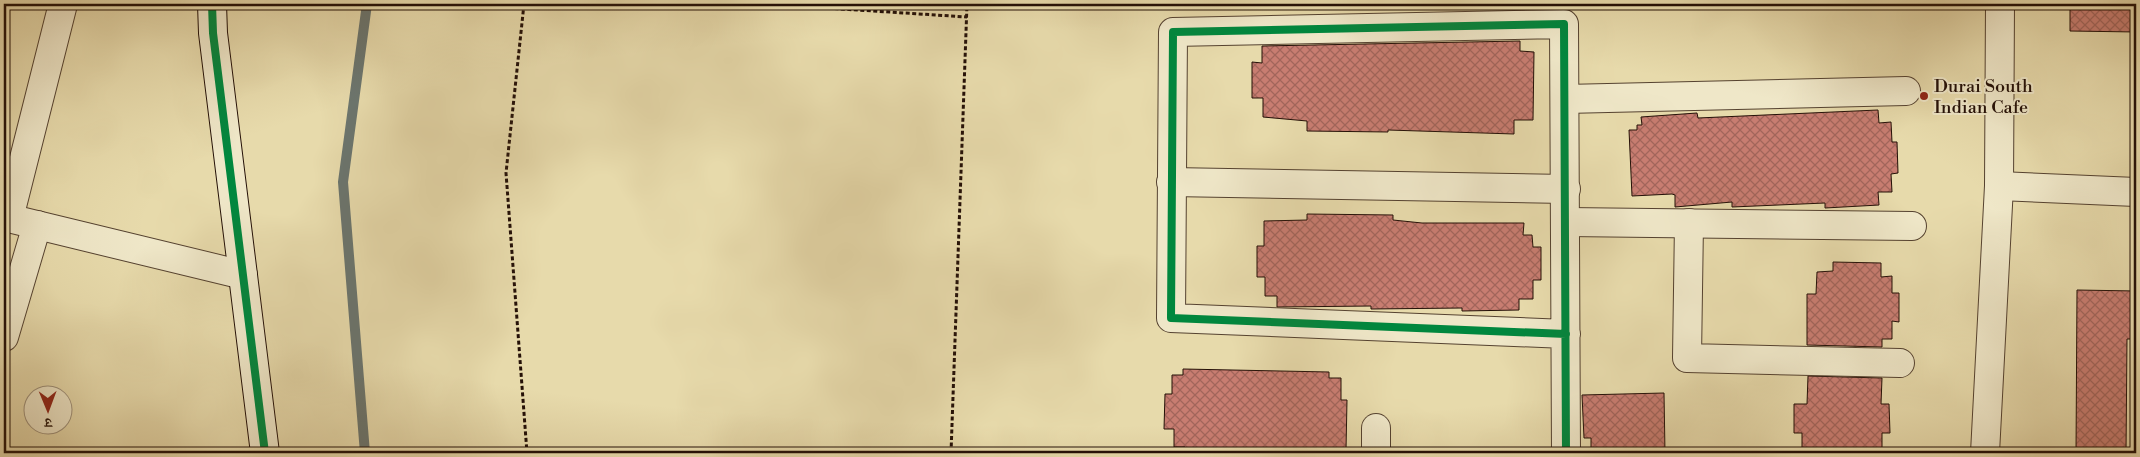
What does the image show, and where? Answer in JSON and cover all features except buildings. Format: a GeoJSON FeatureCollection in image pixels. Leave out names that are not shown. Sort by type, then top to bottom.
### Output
{"type":"FeatureCollection","features":[{"type":"Feature","properties":{"kind":"street"},"geometry":{"type":"LineString","coordinates":[[63,4],[6,218],[243,275]]}},
{"type":"Feature","properties":{"kind":"street"},"geometry":{"type":"LineString","coordinates":[[212,4],[213,33],[265,453]]}},
{"type":"Feature","properties":{"kind":"street"},"geometry":{"type":"LineString","coordinates":[[1985,453],[1999,186],[2000,4]]}},
{"type":"Feature","properties":{"kind":"street"},"geometry":{"type":"LineString","coordinates":[[1566,334],[1171,318],[1173,32],[1564,24],[1567,222],[1566,453]]}},
{"type":"Feature","properties":{"kind":"street"},"geometry":{"type":"LineString","coordinates":[[1565,99],[1906,91]]}},
{"type":"Feature","properties":{"kind":"street"},"geometry":{"type":"LineString","coordinates":[[1171,182],[1566,189]]}},
{"type":"Feature","properties":{"kind":"street"},"geometry":{"type":"LineString","coordinates":[[1999,186],[2136,192]]}},
{"type":"Feature","properties":{"kind":"street"},"geometry":{"type":"LineString","coordinates":[[1567,222],[1912,226]]}},
{"type":"Feature","properties":{"kind":"street"},"geometry":{"type":"LineString","coordinates":[[1689,223],[1687,358],[1900,363]]}},
{"type":"Feature","properties":{"kind":"street"},"geometry":{"type":"LineString","coordinates":[[4,337],[37,225]]}},
{"type":"Feature","properties":{"kind":"path"},"geometry":{"type":"LineString","coordinates":[[524,4],[506,173],[527,453]]}},
{"type":"Feature","properties":{"kind":"path"},"geometry":{"type":"LineString","coordinates":[[763,4],[967,17]]}},
{"type":"Feature","properties":{"kind":"path"},"geometry":{"type":"LineString","coordinates":[[951,453],[967,4]]}},
{"type":"Feature","properties":{"kind":"waterway"},"geometry":{"type":"LineString","coordinates":[[365,453],[343,182],[367,4]]}},
{"type":"Feature","properties":{"kind":"cycle path"},"geometry":{"type":"LineString","coordinates":[[212,4],[213,33],[265,453]]}},
{"type":"Feature","properties":{"kind":"cycle path"},"geometry":{"type":"LineString","coordinates":[[1566,334],[1171,318],[1173,32],[1564,24],[1566,453]]}},
{"type":"Feature","properties":{"kind":"place","name":"Durai South Indian Cafe"},"geometry":{"type":"Point","coordinates":[1924,96]}}]}
